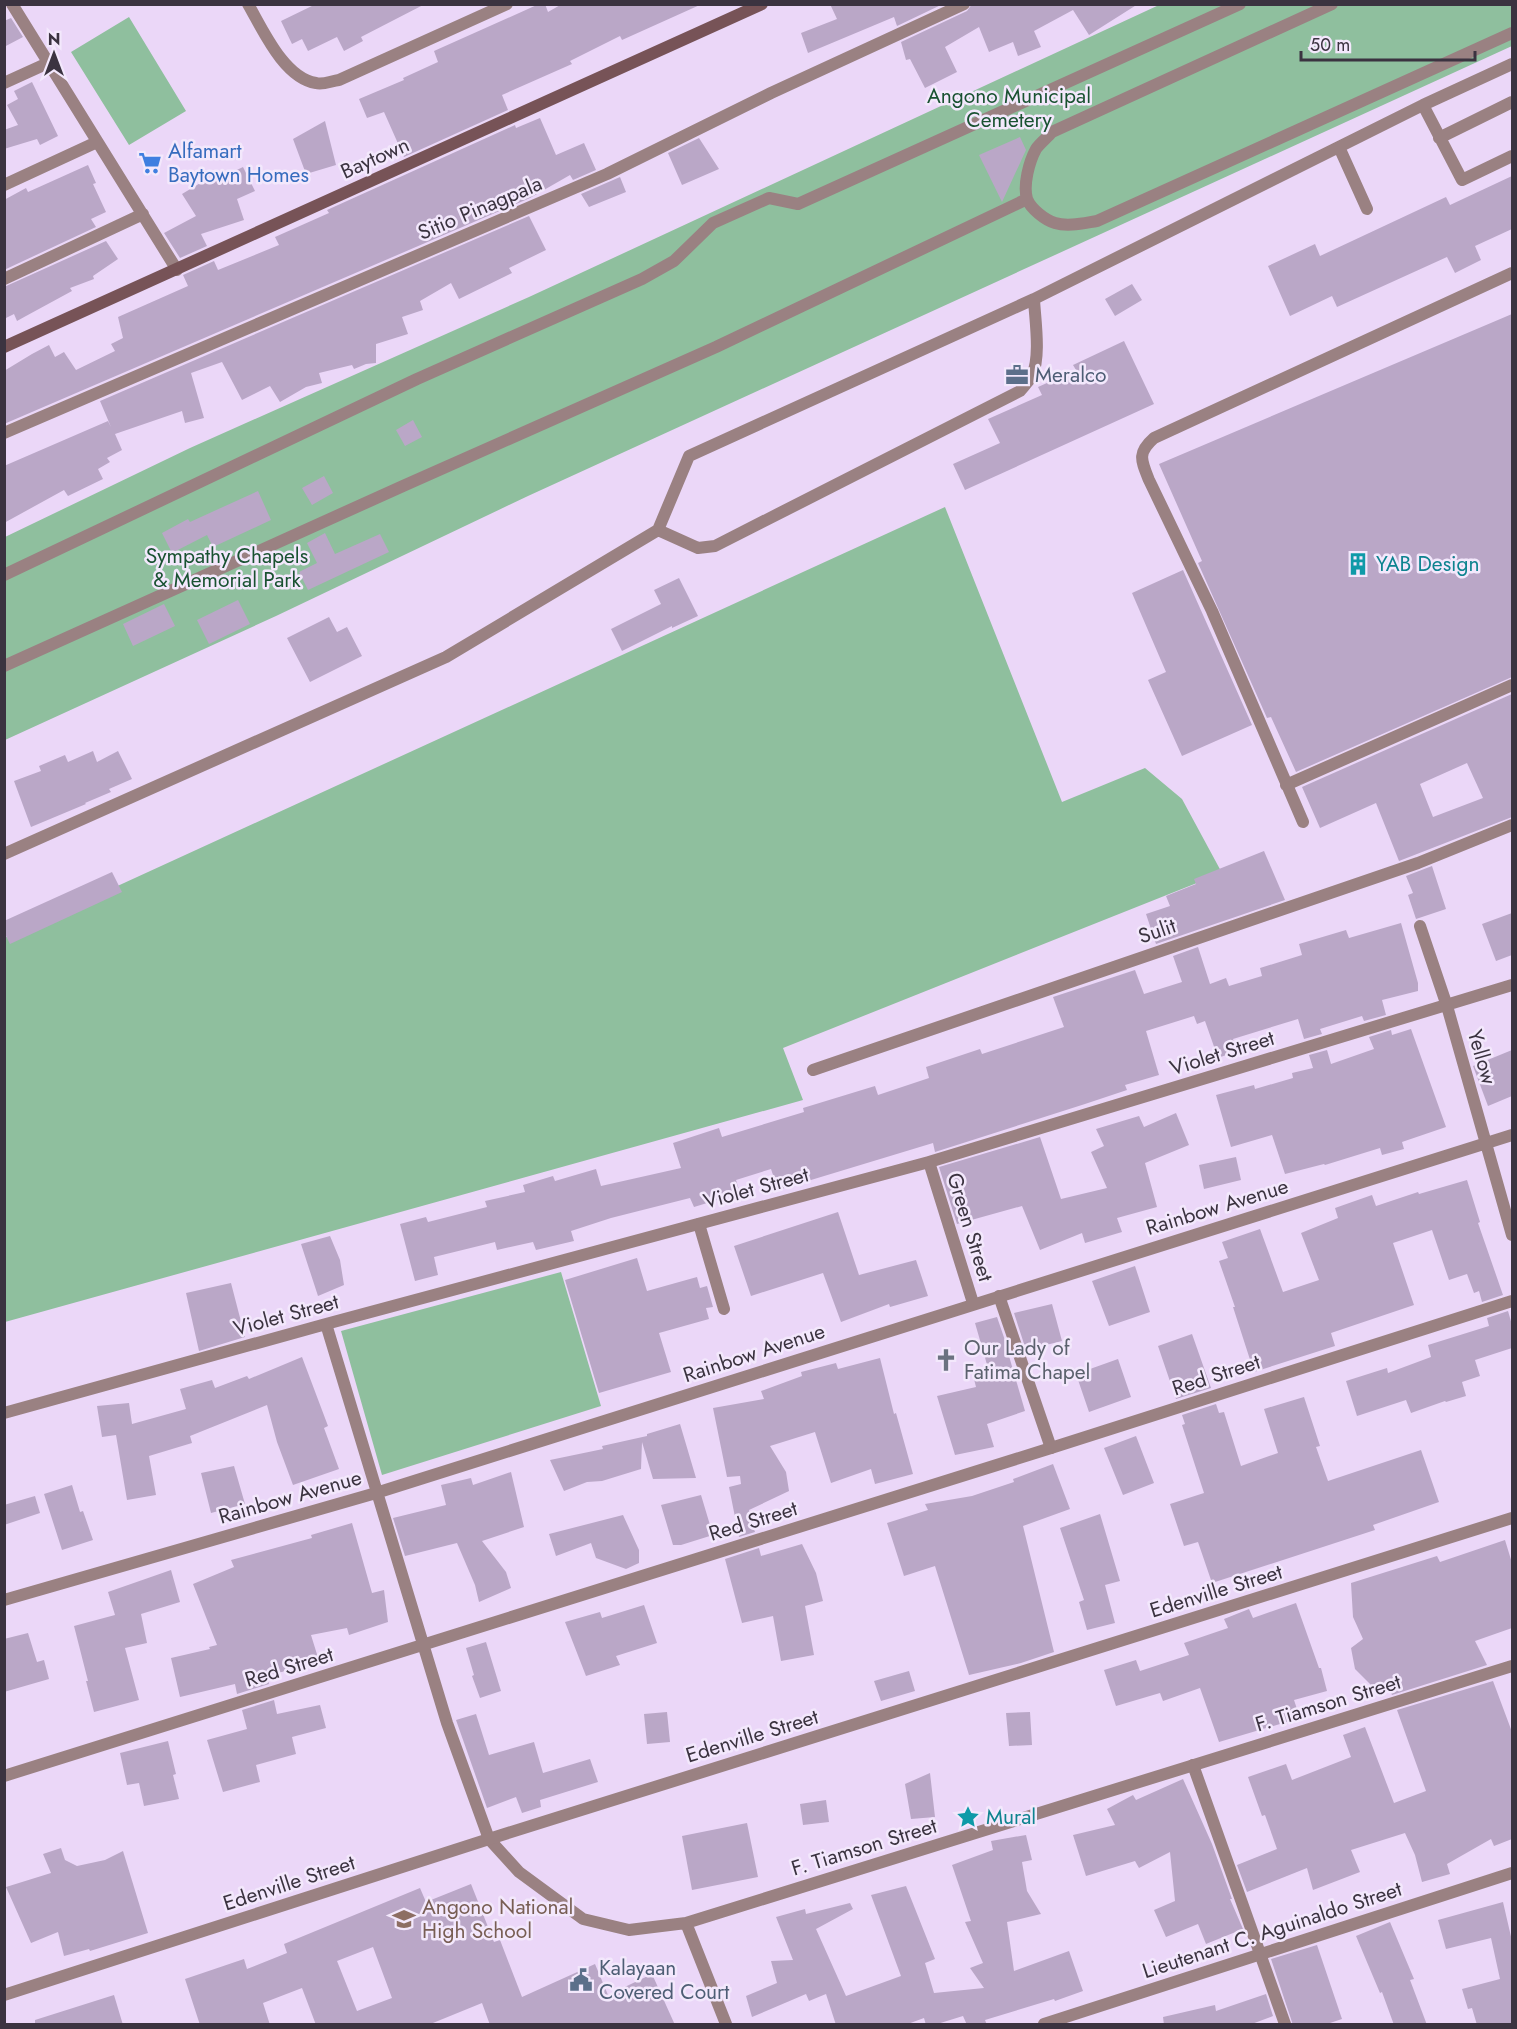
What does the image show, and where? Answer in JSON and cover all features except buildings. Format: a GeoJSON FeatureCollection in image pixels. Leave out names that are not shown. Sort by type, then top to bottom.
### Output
{"type":"FeatureCollection","features":[{"type":"Feature","properties":{"kind":"main road","name":"Baytown"},"geometry":{"type":"LineString","coordinates":[[4,347],[762,4]]}},
{"type":"Feature","properties":{"kind":"street"},"geometry":{"type":"LineString","coordinates":[[12,4],[177,270]]}},
{"type":"Feature","properties":{"kind":"street"},"geometry":{"type":"LineString","coordinates":[[248,4],[292,72],[305,81],[319,84],[339,80],[507,4]]}},
{"type":"Feature","properties":{"kind":"street","name":"Sitio Pinagpala"},"geometry":{"type":"LineString","coordinates":[[4,433],[607,174],[771,93],[964,4]]}},
{"type":"Feature","properties":{"kind":"street"},"geometry":{"type":"LineString","coordinates":[[4,575],[417,379],[642,279],[674,261],[713,223],[769,198],[798,204],[1240,4]]}},
{"type":"Feature","properties":{"kind":"street"},"geometry":{"type":"LineString","coordinates":[[1332,4],[1052,132],[1037,147],[1030,161],[1027,181],[1028,200],[1039,214],[1056,223],[1079,224],[1097,221],[1512,33]]}},
{"type":"Feature","properties":{"kind":"street"},"geometry":{"type":"LineString","coordinates":[[4,83],[48,63]]}},
{"type":"Feature","properties":{"kind":"street"},"geometry":{"type":"LineString","coordinates":[[4,854],[446,657],[658,530],[689,456],[1034,299],[1423,105],[1512,64]]}},
{"type":"Feature","properties":{"kind":"street"},"geometry":{"type":"LineString","coordinates":[[1439,138],[1512,102]]}},
{"type":"Feature","properties":{"kind":"street"},"geometry":{"type":"LineString","coordinates":[[1423,105],[1462,180],[1512,156]]}},
{"type":"Feature","properties":{"kind":"street"},"geometry":{"type":"LineString","coordinates":[[4,185],[97,142]]}},
{"type":"Feature","properties":{"kind":"street"},"geometry":{"type":"LineString","coordinates":[[1338,147],[1367,209]]}},
{"type":"Feature","properties":{"kind":"street"},"geometry":{"type":"LineString","coordinates":[[4,666],[716,347],[1028,200]]}},
{"type":"Feature","properties":{"kind":"street"},"geometry":{"type":"LineString","coordinates":[[4,279],[143,214]]}},
{"type":"Feature","properties":{"kind":"street"},"geometry":{"type":"LineString","coordinates":[[1303,822],[1212,611],[1146,473],[1141,457],[1144,447],[1154,438],[1512,273]]}},
{"type":"Feature","properties":{"kind":"street"},"geometry":{"type":"LineString","coordinates":[[658,530],[698,548],[715,546],[1020,391],[1032,376],[1035,365],[1034,299]]}},
{"type":"Feature","properties":{"kind":"street"},"geometry":{"type":"LineString","coordinates":[[1286,785],[1512,685]]}},
{"type":"Feature","properties":{"kind":"street","name":"Sulit"},"geometry":{"type":"LineString","coordinates":[[813,1070],[1407,867],[1512,825]]}},
{"type":"Feature","properties":{"kind":"street","name":"Yellow"},"geometry":{"type":"LineString","coordinates":[[1420,926],[1447,1006],[1512,1234]]}},
{"type":"Feature","properties":{"kind":"street","name":"Violet Street"},"geometry":{"type":"LineString","coordinates":[[4,1413],[929,1162],[1512,985]]}},
{"type":"Feature","properties":{"kind":"street","name":"Rainbow Avenue"},"geometry":{"type":"LineString","coordinates":[[4,1600],[376,1493],[1512,1135]]}},
{"type":"Feature","properties":{"kind":"street","name":"Green Street"},"geometry":{"type":"LineString","coordinates":[[929,1162],[973,1304]]}},
{"type":"Feature","properties":{"kind":"street"},"geometry":{"type":"LineString","coordinates":[[699,1224],[724,1309]]}},
{"type":"Feature","properties":{"kind":"street"},"geometry":{"type":"LineString","coordinates":[[999,1296],[1051,1448]]}},
{"type":"Feature","properties":{"kind":"street","name":"Red Street"},"geometry":{"type":"LineString","coordinates":[[4,1776],[1051,1448],[1512,1300]]}},
{"type":"Feature","properties":{"kind":"street"},"geometry":{"type":"LineString","coordinates":[[326,1324],[447,1723],[489,1839]]}},
{"type":"Feature","properties":{"kind":"street","name":"Edenville Street"},"geometry":{"type":"LineString","coordinates":[[4,1995],[489,1839],[1512,1518]]}},
{"type":"Feature","properties":{"kind":"street","name":"F. Tiamson Street"},"geometry":{"type":"LineString","coordinates":[[489,1839],[519,1872],[584,1919],[629,1930],[686,1923],[1512,1666]]}},
{"type":"Feature","properties":{"kind":"street"},"geometry":{"type":"LineString","coordinates":[[1193,1765],[1285,2025]]}},
{"type":"Feature","properties":{"kind":"street","name":"Lieutenant C. Aguinaldo Street"},"geometry":{"type":"LineString","coordinates":[[1044,2025],[1512,1873]]}},
{"type":"Feature","properties":{"kind":"street"},"geometry":{"type":"LineString","coordinates":[[686,1923],[726,2025]]}},
{"type":"Feature","properties":{"kind":"green space","name":"Sympathy Chapels & Memorial Park"},"geometry":{"type":"Polygon","coordinates":[[[1159,5],[1512,5],[1512,46],[528,496],[276,616],[5,740],[5,537],[190,448],[529,297],[1159,5]]]}},
{"type":"Feature","properties":{"kind":"green space"},"geometry":{"type":"Polygon","coordinates":[[[129,17],[186,111],[129,145],[71,52],[129,17]]]}},
{"type":"Feature","properties":{"kind":"green space"},"geometry":{"type":"Polygon","coordinates":[[[945,507],[1062,802],[1145,768],[1182,799],[1222,873],[783,1048],[803,1100],[5,1322],[4,938],[945,507]]]}},
{"type":"Feature","properties":{"kind":"green space"},"geometry":{"type":"Polygon","coordinates":[[[561,1272],[601,1406],[382,1475],[341,1331],[561,1272]]]}},
{"type":"Feature","properties":{"kind":"place","name":"Alfamart Baytown Homes"},"geometry":{"type":"Point","coordinates":[150,163]}},
{"type":"Feature","properties":{"kind":"place","name":"Meralco"},"geometry":{"type":"Point","coordinates":[1017,375]}},
{"type":"Feature","properties":{"kind":"place","name":"YAB Design"},"geometry":{"type":"Point","coordinates":[1358,564]}},
{"type":"Feature","properties":{"kind":"place","name":"Our Lady of Fatima Chapel"},"geometry":{"type":"Point","coordinates":[946,1360]}},
{"type":"Feature","properties":{"kind":"place","name":"Mural"},"geometry":{"type":"Point","coordinates":[968,1817]}},
{"type":"Feature","properties":{"kind":"place","name":"Angono National High School"},"geometry":{"type":"Point","coordinates":[404,1919]}},
{"type":"Feature","properties":{"kind":"place","name":"Kalayaan Covered Court"},"geometry":{"type":"Point","coordinates":[581,1980]}},
{"type":"Feature","properties":{"kind":"park label","name":"Angono Municipal Cemetery"},"geometry":{"type":"Point","coordinates":[1009,108]}}]}
